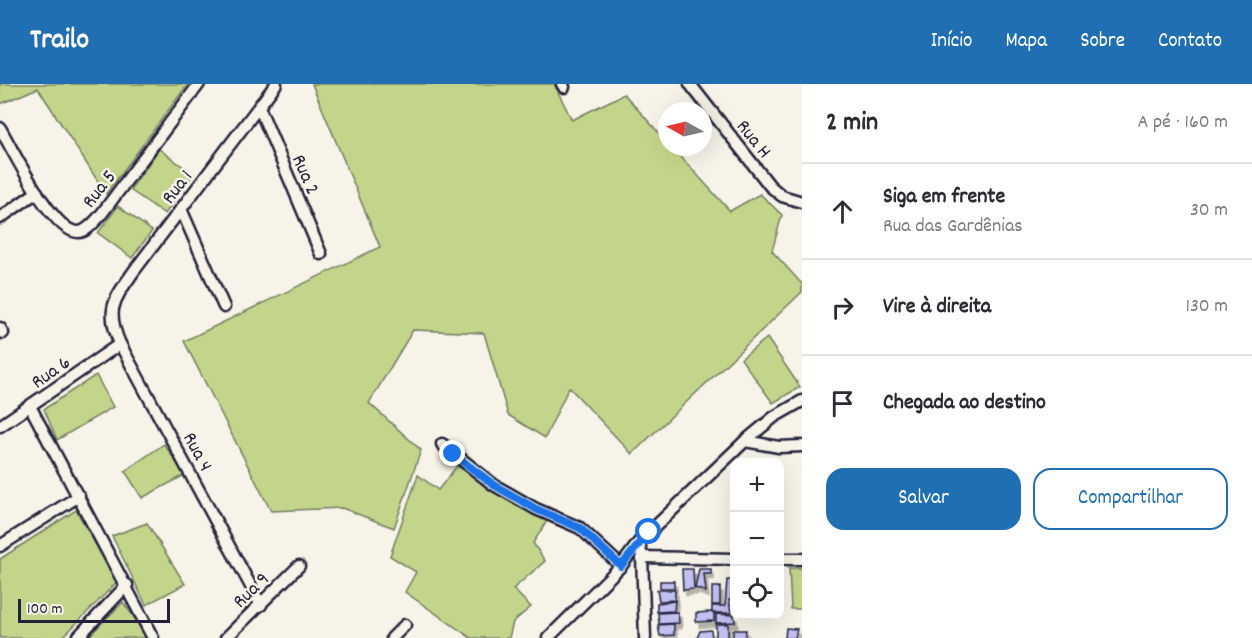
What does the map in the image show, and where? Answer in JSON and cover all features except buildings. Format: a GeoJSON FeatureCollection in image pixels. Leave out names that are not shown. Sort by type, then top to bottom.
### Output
{"type":"FeatureCollection","features":[{"type":"Feature","properties":{"kind":"street","name":"Rua 5"},"geometry":{"type":"LineString","coordinates":[[0,128],[37,192],[66,228],[79,232],[88,228],[199,84]]}},
{"type":"Feature","properties":{"kind":"street","name":"Rua 1"},"geometry":{"type":"LineString","coordinates":[[111,313],[114,300],[276,84]]}},
{"type":"Feature","properties":{"kind":"street","name":"Rua H"},"geometry":{"type":"LineString","coordinates":[[690,84],[770,186],[782,196],[802,202]]}},
{"type":"Feature","properties":{"kind":"street","name":"Rua 2"},"geometry":{"type":"LineString","coordinates":[[260,107],[321,254]]}},
{"type":"Feature","properties":{"kind":"street"},"geometry":{"type":"LineString","coordinates":[[0,218],[37,192]]}},
{"type":"Feature","properties":{"kind":"street"},"geometry":{"type":"LineString","coordinates":[[181,209],[224,307]]}},
{"type":"Feature","properties":{"kind":"street","name":"Rua 4"},"geometry":{"type":"LineString","coordinates":[[111,313],[120,344],[261,604]]}},
{"type":"Feature","properties":{"kind":"street","name":"Rua 6"},"geometry":{"type":"LineString","coordinates":[[0,426],[31,408],[120,344]]}},
{"type":"Feature","properties":{"kind":"street"},"geometry":{"type":"LineString","coordinates":[[548,638],[621,566],[639,542],[745,441],[774,417],[802,401]]}},
{"type":"Feature","properties":{"kind":"street"},"geometry":{"type":"LineString","coordinates":[[31,408],[127,585],[153,638]]}},
{"type":"Feature","properties":{"kind":"street"},"geometry":{"type":"LineString","coordinates":[[745,441],[779,447],[802,446]]}},
{"type":"Feature","properties":{"kind":"street"},"geometry":{"type":"LineString","coordinates":[[442,444],[494,485],[536,509],[580,528],[621,566]]}},
{"type":"Feature","properties":{"kind":"street"},"geometry":{"type":"LineString","coordinates":[[0,546],[79,496]]}},
{"type":"Feature","properties":{"kind":"street"},"geometry":{"type":"LineString","coordinates":[[639,542],[642,557],[645,638]]}},
{"type":"Feature","properties":{"kind":"street"},"geometry":{"type":"LineString","coordinates":[[642,557],[730,559]]}},
{"type":"Feature","properties":{"kind":"street"},"geometry":{"type":"LineString","coordinates":[[784,559],[802,559]]}},
{"type":"Feature","properties":{"kind":"street","name":"Rua 9"},"geometry":{"type":"LineString","coordinates":[[226,638],[299,566]]}},
{"type":"Feature","properties":{"kind":"street"},"geometry":{"type":"LineString","coordinates":[[76,638],[127,585]]}},
{"type":"Feature","properties":{"kind":"street"},"geometry":{"type":"LineString","coordinates":[[392,638],[405,626]]}},
{"type":"Feature","properties":{"kind":"green space"},"geometry":{"type":"Polygon","coordinates":[[[0,84],[188,84],[106,194],[38,88],[0,104],[0,84]]]}},
{"type":"Feature","properties":{"kind":"green space"},"geometry":{"type":"Polygon","coordinates":[[[312,84],[554,84],[572,120],[624,94],[658,132],[658,156],[680,156],[730,211],[760,194],[782,215],[772,251],[802,284],[802,292],[632,454],[569,387],[545,438],[508,415],[484,333],[413,330],[369,403],[421,450],[394,528],[342,508],[271,511],[184,341],[380,247],[312,84]]]}},
{"type":"Feature","properties":{"kind":"green space"},"geometry":{"type":"Polygon","coordinates":[[[159,149],[193,174],[165,214],[130,190],[159,149]]]}},
{"type":"Feature","properties":{"kind":"green space"},"geometry":{"type":"Polygon","coordinates":[[[118,206],[152,231],[132,258],[98,233],[118,206]]]}},
{"type":"Feature","properties":{"kind":"green space"},"geometry":{"type":"Polygon","coordinates":[[[767,338],[800,387],[773,403],[741,359],[767,338]]]}},
{"type":"Feature","properties":{"kind":"green space"},"geometry":{"type":"Polygon","coordinates":[[[96,375],[113,407],[57,440],[44,409],[96,375]]]}},
{"type":"Feature","properties":{"kind":"green space"},"geometry":{"type":"Polygon","coordinates":[[[164,444],[185,475],[142,498],[125,471],[164,444]]]}},
{"type":"Feature","properties":{"kind":"green space"},"geometry":{"type":"Polygon","coordinates":[[[457,466],[547,521],[533,543],[545,561],[513,589],[531,607],[513,622],[509,638],[471,638],[405,592],[416,572],[390,556],[418,475],[438,490],[457,466]]]}},
{"type":"Feature","properties":{"kind":"green space"},"geometry":{"type":"Polygon","coordinates":[[[76,510],[117,582],[62,638],[0,638],[0,559],[76,510]]]}},
{"type":"Feature","properties":{"kind":"green space"},"geometry":{"type":"Polygon","coordinates":[[[147,523],[185,584],[146,605],[112,536],[147,523]]]}},
{"type":"Feature","properties":{"kind":"green space"},"geometry":{"type":"Polygon","coordinates":[[[789,568],[802,568],[802,609],[791,609],[789,568]]]}},
{"type":"Feature","properties":{"kind":"green space"},"geometry":{"type":"Polygon","coordinates":[[[123,602],[149,638],[87,638],[123,602]]]}},
{"type":"Feature","properties":{"kind":"route"},"geometry":{"type":"LineString","coordinates":[[453,454],[494,485],[564,523],[580,528],[621,566],[649,532]]}}]}
